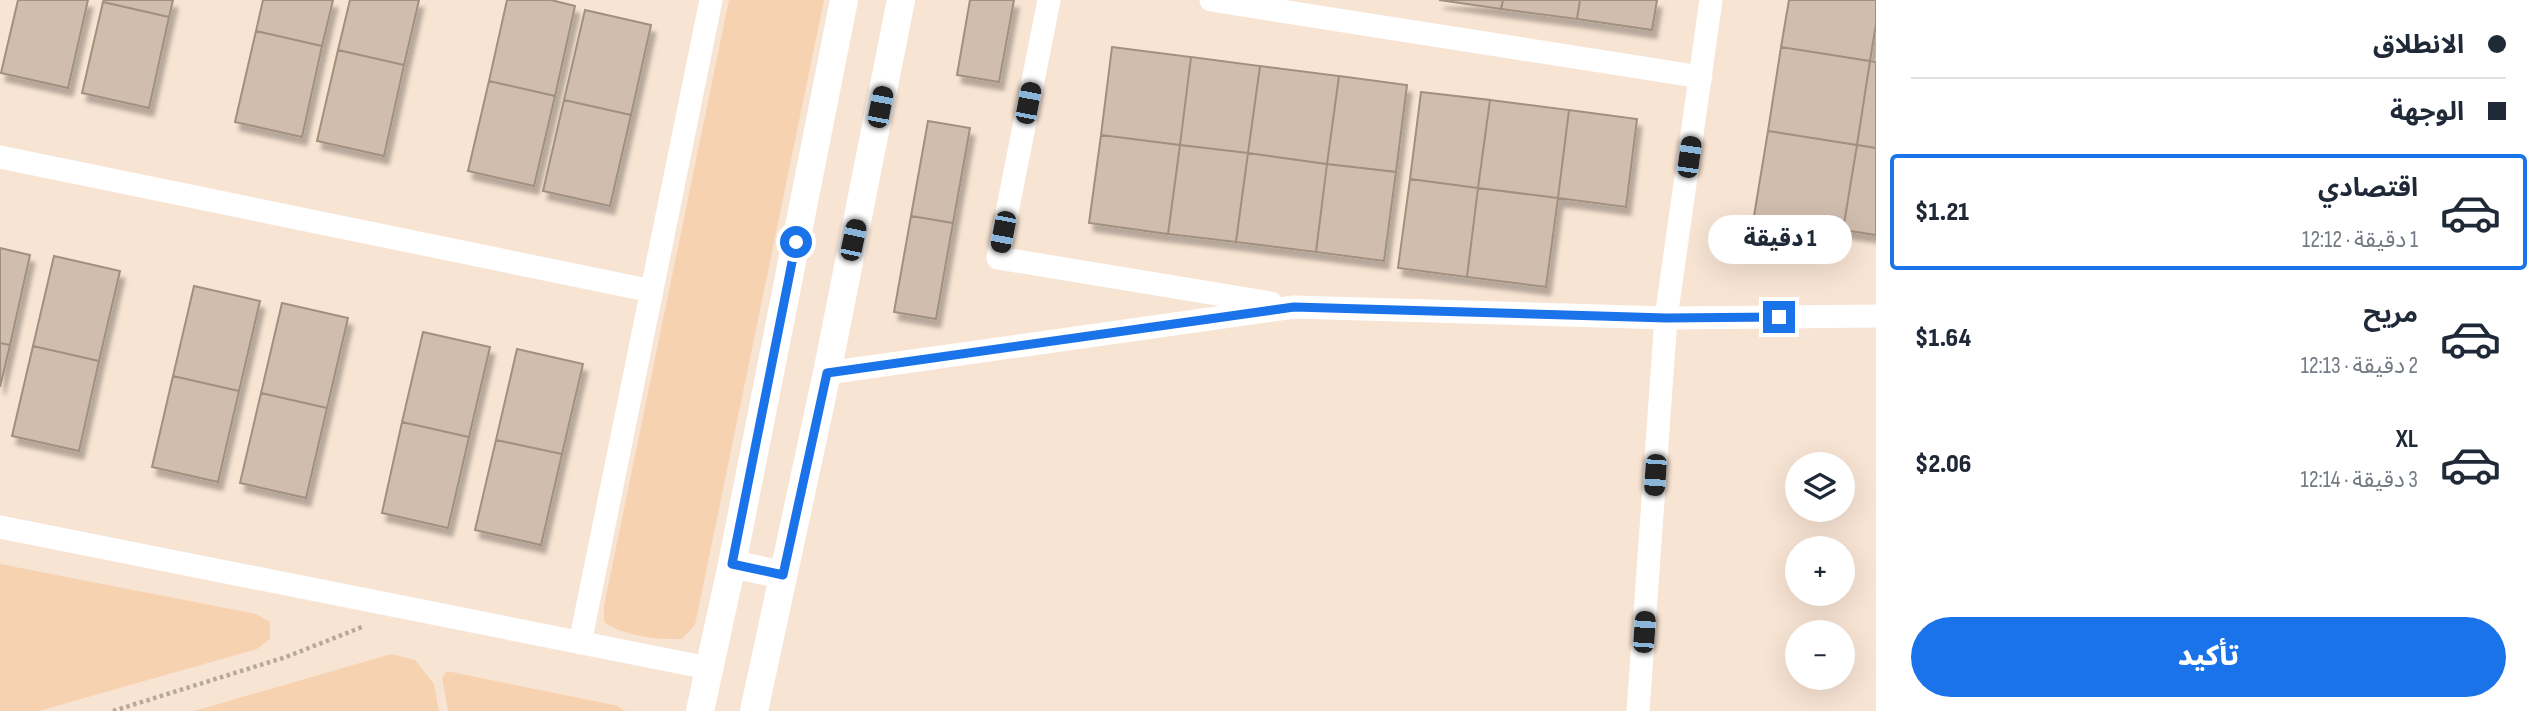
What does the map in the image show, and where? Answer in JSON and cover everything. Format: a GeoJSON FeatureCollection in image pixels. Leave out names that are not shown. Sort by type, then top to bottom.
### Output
{"type":"FeatureCollection","features":[{"type":"Feature","properties":{"kind":"street"},"geometry":{"type":"LineString","coordinates":[[580,643],[711,0]]}},
{"type":"Feature","properties":{"kind":"street"},"geometry":{"type":"LineString","coordinates":[[700,711],[732,564],[844,0]]}},
{"type":"Feature","properties":{"kind":"street"},"geometry":{"type":"LineString","coordinates":[[754,711],[827,373],[901,0]]}},
{"type":"Feature","properties":{"kind":"street"},"geometry":{"type":"LineString","coordinates":[[1049,0],[998,258],[1294,307],[1666,318],[1876,316]]}},
{"type":"Feature","properties":{"kind":"street"},"geometry":{"type":"LineString","coordinates":[[1210,0],[1701,77]]}},
{"type":"Feature","properties":{"kind":"street"},"geometry":{"type":"LineString","coordinates":[[1638,711],[1666,318],[1711,0]]}},
{"type":"Feature","properties":{"kind":"street"},"geometry":{"type":"LineString","coordinates":[[0,157],[652,291]]}},
{"type":"Feature","properties":{"kind":"street"},"geometry":{"type":"LineString","coordinates":[[827,373],[1294,307]]}},
{"type":"Feature","properties":{"kind":"street"},"geometry":{"type":"LineString","coordinates":[[0,527],[708,668]]}},
{"type":"Feature","properties":{"kind":"street"},"geometry":{"type":"LineString","coordinates":[[732,564],[783,575]]}},
{"type":"Feature","properties":{"kind":"path"},"geometry":{"type":"LineString","coordinates":[[113,711],[286,657],[405,609]]}},
{"type":"Feature","properties":{"kind":"shaded area"},"geometry":{"type":"Polygon","coordinates":[[[729,0],[824,0],[695,625],[682,639],[652,638],[621,631],[604,622],[604,606],[729,0]]]}},
{"type":"Feature","properties":{"kind":"shaded area"},"geometry":{"type":"Polygon","coordinates":[[[0,564],[256,614],[270,622],[270,639],[257,649],[39,711],[0,711],[0,564]]]}},
{"type":"Feature","properties":{"kind":"shaded area"},"geometry":{"type":"Polygon","coordinates":[[[391,654],[415,660],[434,684],[439,711],[194,711],[391,654]]]}},
{"type":"Feature","properties":{"kind":"shaded area"},"geometry":{"type":"Polygon","coordinates":[[[447,671],[618,706],[625,711],[448,711],[442,678],[447,671]]]}},
{"type":"Feature","properties":{"kind":"building"},"geometry":{"type":"Polygon","coordinates":[[[18,0],[88,0],[68,88],[1,73],[18,0]]]}},
{"type":"Feature","properties":{"kind":"building"},"geometry":{"type":"Polygon","coordinates":[[[173,0],[169,17],[103,2],[173,0]]]}},
{"type":"Feature","properties":{"kind":"building"},"geometry":{"type":"Polygon","coordinates":[[[263,0],[333,0],[322,46],[256,31],[263,0]]]}},
{"type":"Feature","properties":{"kind":"building"},"geometry":{"type":"Polygon","coordinates":[[[350,0],[419,0],[404,65],[338,50],[350,0]]]}},
{"type":"Feature","properties":{"kind":"building"},"geometry":{"type":"Polygon","coordinates":[[[507,0],[551,0],[575,6],[555,96],[489,81],[507,0]]]}},
{"type":"Feature","properties":{"kind":"building"},"geometry":{"type":"Polygon","coordinates":[[[970,0],[1014,0],[999,82],[957,75],[970,0]]]}},
{"type":"Feature","properties":{"kind":"building"},"geometry":{"type":"Polygon","coordinates":[[[1439,0],[1503,0],[1501,9],[1439,0]]]}},
{"type":"Feature","properties":{"kind":"building"},"geometry":{"type":"Polygon","coordinates":[[[1503,0],[1580,0],[1577,19],[1501,9],[1503,0]]]}},
{"type":"Feature","properties":{"kind":"building"},"geometry":{"type":"Polygon","coordinates":[[[1580,0],[1657,0],[1652,30],[1577,19],[1580,0]]]}},
{"type":"Feature","properties":{"kind":"building"},"geometry":{"type":"Polygon","coordinates":[[[1789,0],[1876,0],[1876,24],[1870,61],[1781,47],[1789,0]]]}},
{"type":"Feature","properties":{"kind":"building"},"geometry":{"type":"Polygon","coordinates":[[[103,2],[169,17],[149,108],[82,93],[103,2]]]}},
{"type":"Feature","properties":{"kind":"building"},"geometry":{"type":"Polygon","coordinates":[[[585,10],[651,25],[631,115],[564,100],[585,10]]]}},
{"type":"Feature","properties":{"kind":"building"},"geometry":{"type":"Polygon","coordinates":[[[256,31],[322,46],[302,137],[235,122],[256,31]]]}},
{"type":"Feature","properties":{"kind":"building"},"geometry":{"type":"Polygon","coordinates":[[[1112,47],[1191,57],[1180,145],[1101,135],[1112,47]]]}},
{"type":"Feature","properties":{"kind":"building"},"geometry":{"type":"Polygon","coordinates":[[[1781,47],[1870,61],[1857,145],[1768,131],[1781,47]]]}},
{"type":"Feature","properties":{"kind":"building"},"geometry":{"type":"Polygon","coordinates":[[[338,50],[404,65],[384,156],[317,141],[338,50]]]}},
{"type":"Feature","properties":{"kind":"building"},"geometry":{"type":"Polygon","coordinates":[[[1191,57],[1260,66],[1248,153],[1180,145],[1191,57]]]}},
{"type":"Feature","properties":{"kind":"building"},"geometry":{"type":"Polygon","coordinates":[[[1870,61],[1876,62],[1876,148],[1857,145],[1870,61]]]}},
{"type":"Feature","properties":{"kind":"building"},"geometry":{"type":"Polygon","coordinates":[[[1260,66],[1339,76],[1327,164],[1248,153],[1260,66]]]}},
{"type":"Feature","properties":{"kind":"building"},"geometry":{"type":"Polygon","coordinates":[[[1339,76],[1407,85],[1396,172],[1327,164],[1339,76]]]}},
{"type":"Feature","properties":{"kind":"building"},"geometry":{"type":"Polygon","coordinates":[[[489,81],[555,96],[534,186],[468,171],[489,81]]]}},
{"type":"Feature","properties":{"kind":"building"},"geometry":{"type":"Polygon","coordinates":[[[1421,92],[1490,100],[1478,188],[1410,179],[1421,92]]]}},
{"type":"Feature","properties":{"kind":"building"},"geometry":{"type":"Polygon","coordinates":[[[564,100],[631,115],[610,206],[543,191],[564,100]]]}},
{"type":"Feature","properties":{"kind":"building"},"geometry":{"type":"Polygon","coordinates":[[[1490,100],[1569,110],[1558,198],[1478,188],[1490,100]]]}},
{"type":"Feature","properties":{"kind":"building"},"geometry":{"type":"Polygon","coordinates":[[[1569,110],[1637,119],[1626,207],[1558,198],[1569,110]]]}},
{"type":"Feature","properties":{"kind":"building"},"geometry":{"type":"Polygon","coordinates":[[[928,121],[970,128],[953,223],[911,216],[928,121]]]}},
{"type":"Feature","properties":{"kind":"building"},"geometry":{"type":"Polygon","coordinates":[[[1768,131],[1857,145],[1843,230],[1754,216],[1768,131]]]}},
{"type":"Feature","properties":{"kind":"building"},"geometry":{"type":"Polygon","coordinates":[[[1101,135],[1180,145],[1168,234],[1089,223],[1101,135]]]}},
{"type":"Feature","properties":{"kind":"building"},"geometry":{"type":"Polygon","coordinates":[[[1180,145],[1248,153],[1236,242],[1168,234],[1180,145]]]}},
{"type":"Feature","properties":{"kind":"building"},"geometry":{"type":"Polygon","coordinates":[[[1857,145],[1876,148],[1876,235],[1843,230],[1857,145]]]}},
{"type":"Feature","properties":{"kind":"building"},"geometry":{"type":"Polygon","coordinates":[[[1248,153],[1327,164],[1316,252],[1236,242],[1248,153]]]}},
{"type":"Feature","properties":{"kind":"building"},"geometry":{"type":"Polygon","coordinates":[[[1327,164],[1396,172],[1384,261],[1316,252],[1327,164]]]}},
{"type":"Feature","properties":{"kind":"building"},"geometry":{"type":"Polygon","coordinates":[[[1410,179],[1478,188],[1467,277],[1398,268],[1410,179]]]}},
{"type":"Feature","properties":{"kind":"building"},"geometry":{"type":"Polygon","coordinates":[[[1478,188],[1558,198],[1546,287],[1467,277],[1478,188]]]}},
{"type":"Feature","properties":{"kind":"building"},"geometry":{"type":"Polygon","coordinates":[[[911,216],[953,223],[936,319],[894,312],[911,216]]]}},
{"type":"Feature","properties":{"kind":"building"},"geometry":{"type":"Polygon","coordinates":[[[0,248],[30,255],[10,345],[0,343],[0,248]]]}},
{"type":"Feature","properties":{"kind":"building"},"geometry":{"type":"Polygon","coordinates":[[[54,256],[120,271],[99,361],[33,346],[54,256]]]}},
{"type":"Feature","properties":{"kind":"building"},"geometry":{"type":"Polygon","coordinates":[[[194,286],[260,301],[239,391],[173,376],[194,286]]]}},
{"type":"Feature","properties":{"kind":"building"},"geometry":{"type":"Polygon","coordinates":[[[282,303],[348,318],[327,408],[261,393],[282,303]]]}},
{"type":"Feature","properties":{"kind":"building"},"geometry":{"type":"Polygon","coordinates":[[[423,332],[490,347],[469,437],[402,422],[423,332]]]}},
{"type":"Feature","properties":{"kind":"building"},"geometry":{"type":"Polygon","coordinates":[[[0,343],[10,345],[0,387],[0,343]]]}},
{"type":"Feature","properties":{"kind":"building"},"geometry":{"type":"Polygon","coordinates":[[[33,346],[99,361],[79,451],[12,436],[33,346]]]}},
{"type":"Feature","properties":{"kind":"building"},"geometry":{"type":"Polygon","coordinates":[[[517,349],[583,364],[562,454],[496,440],[517,349]]]}},
{"type":"Feature","properties":{"kind":"building"},"geometry":{"type":"Polygon","coordinates":[[[173,376],[239,391],[218,482],[152,467],[173,376]]]}},
{"type":"Feature","properties":{"kind":"building"},"geometry":{"type":"Polygon","coordinates":[[[261,393],[327,408],[306,498],[240,483],[261,393]]]}},
{"type":"Feature","properties":{"kind":"building"},"geometry":{"type":"Polygon","coordinates":[[[402,422],[469,437],[448,528],[382,513],[402,422]]]}},
{"type":"Feature","properties":{"kind":"building"},"geometry":{"type":"Polygon","coordinates":[[[496,440],[562,454],[541,545],[475,530],[496,440]]]}},
{"type":"Feature","properties":{"kind":"route"},"geometry":{"type":"LineString","coordinates":[[796,242],[732,564],[783,575],[827,373],[1294,307],[1666,318],[1779,317]]}}]}
